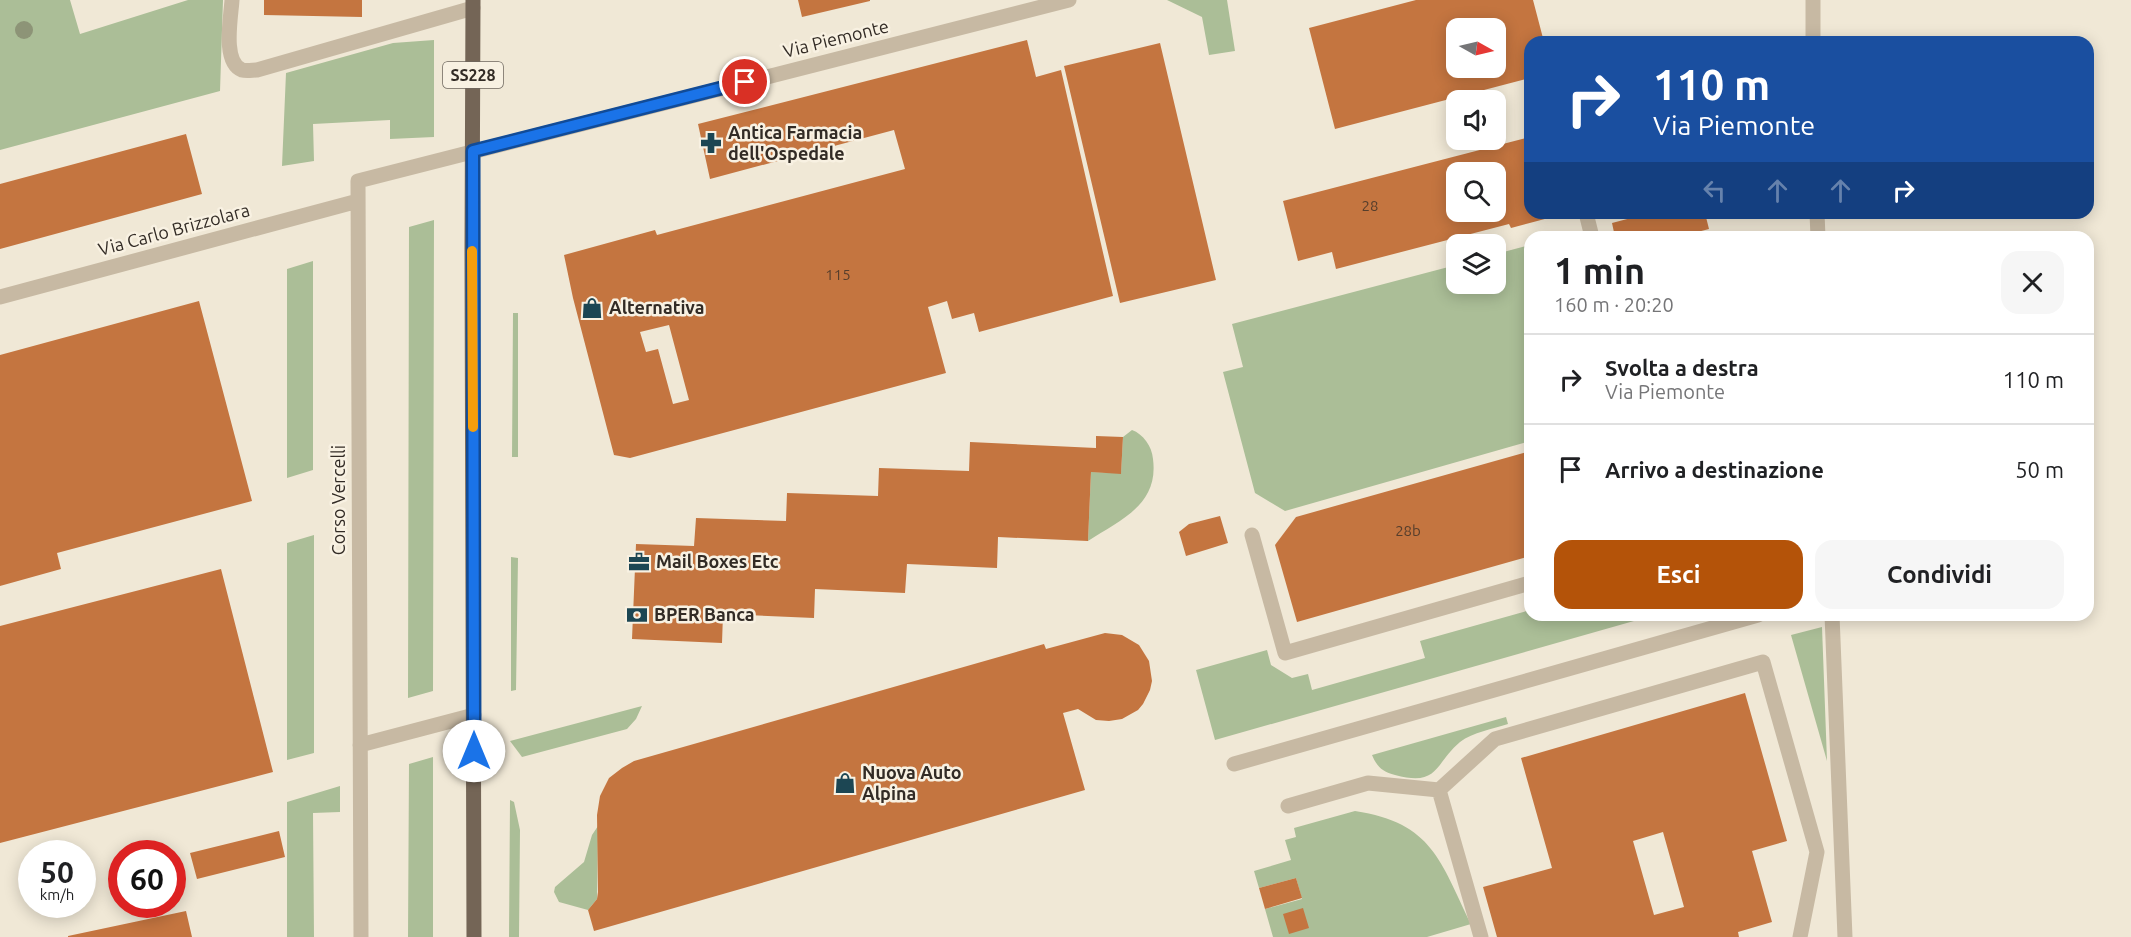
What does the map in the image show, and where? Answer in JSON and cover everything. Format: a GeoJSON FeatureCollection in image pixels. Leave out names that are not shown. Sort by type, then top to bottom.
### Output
{"type":"FeatureCollection","features":[{"type":"Feature","properties":{"kind":"main road","name":"SS228"},"geometry":{"type":"LineString","coordinates":[[473,4],[474,937]]}},
{"type":"Feature","properties":{"kind":"street"},"geometry":{"type":"LineString","coordinates":[[232,0],[229,49],[234,64],[243,70],[257,70],[473,4]]}},
{"type":"Feature","properties":{"kind":"street","name":"Via Piemonte"},"geometry":{"type":"LineString","coordinates":[[473,151],[1070,0]]}},
{"type":"Feature","properties":{"kind":"street"},"geometry":{"type":"LineString","coordinates":[[1813,0],[1813,36]]}},
{"type":"Feature","properties":{"kind":"street","name":"Corso Vercelli"},"geometry":{"type":"LineString","coordinates":[[361,937],[358,181],[473,151]]}},
{"type":"Feature","properties":{"kind":"street","name":"Via Carlo Brizzolara"},"geometry":{"type":"LineString","coordinates":[[0,297],[358,201]]}},
{"type":"Feature","properties":{"kind":"street"},"geometry":{"type":"LineString","coordinates":[[1252,535],[1286,653],[1524,585]]}},
{"type":"Feature","properties":{"kind":"street"},"geometry":{"type":"LineString","coordinates":[[1234,764],[1737,621]]}},
{"type":"Feature","properties":{"kind":"street"},"geometry":{"type":"LineString","coordinates":[[1832,621],[1845,937]]}},
{"type":"Feature","properties":{"kind":"street"},"geometry":{"type":"LineString","coordinates":[[1288,806],[1368,783],[1439,790],[1495,739],[1763,662],[1817,852],[1800,937]]}},
{"type":"Feature","properties":{"kind":"street"},"geometry":{"type":"LineString","coordinates":[[360,746],[474,715]]}},
{"type":"Feature","properties":{"kind":"street"},"geometry":{"type":"LineString","coordinates":[[1439,790],[1481,937]]}},
{"type":"Feature","properties":{"kind":"green space"},"geometry":{"type":"Polygon","coordinates":[[[0,0],[70,0],[80,34],[188,0],[223,0],[220,91],[0,150],[0,0]]]}},
{"type":"Feature","properties":{"kind":"green space"},"geometry":{"type":"Polygon","coordinates":[[[1167,0],[1227,0],[1235,51],[1209,55],[1202,17],[1167,0]]]}},
{"type":"Feature","properties":{"kind":"green space"},"geometry":{"type":"Polygon","coordinates":[[[434,40],[434,137],[390,139],[390,120],[313,124],[314,161],[282,166],[286,73],[393,43],[434,40]]]}},
{"type":"Feature","properties":{"kind":"green space"},"geometry":{"type":"Polygon","coordinates":[[[434,220],[433,691],[408,698],[409,227],[434,220]]]}},
{"type":"Feature","properties":{"kind":"green space"},"geometry":{"type":"Polygon","coordinates":[[[1524,247],[1524,443],[1285,511],[1255,493],[1223,372],[1243,367],[1232,324],[1446,268],[1446,294],[1506,294],[1506,251],[1524,247]]]}},
{"type":"Feature","properties":{"kind":"green space"},"geometry":{"type":"Polygon","coordinates":[[[313,261],[313,470],[287,478],[287,269],[313,261]]]}},
{"type":"Feature","properties":{"kind":"green space"},"geometry":{"type":"Polygon","coordinates":[[[513,313],[518,313],[518,457],[512,457],[513,313]]]}},
{"type":"Feature","properties":{"kind":"green space"},"geometry":{"type":"Polygon","coordinates":[[[1132,430],[1143,438],[1151,450],[1153,475],[1150,488],[1144,500],[1135,509],[1088,541],[1091,472],[1121,473],[1123,437],[1132,430]]]}},
{"type":"Feature","properties":{"kind":"green space"},"geometry":{"type":"Polygon","coordinates":[[[314,535],[314,753],[287,760],[287,543],[314,535]]]}},
{"type":"Feature","properties":{"kind":"green space"},"geometry":{"type":"Polygon","coordinates":[[[511,557],[518,558],[516,690],[511,691],[511,557]]]}},
{"type":"Feature","properties":{"kind":"green space"},"geometry":{"type":"Polygon","coordinates":[[[1524,612],[1524,621],[1634,621],[1215,740],[1196,670],[1267,650],[1271,665],[1292,678],[1308,674],[1312,690],[1425,658],[1420,641],[1524,612]]]}},
{"type":"Feature","properties":{"kind":"green space"},"geometry":{"type":"Polygon","coordinates":[[[1822,627],[1827,761],[1791,635],[1822,627]]]}},
{"type":"Feature","properties":{"kind":"green space"},"geometry":{"type":"Polygon","coordinates":[[[642,706],[636,719],[627,729],[522,757],[510,741],[642,706]]]}},
{"type":"Feature","properties":{"kind":"green space"},"geometry":{"type":"Polygon","coordinates":[[[1506,717],[1508,724],[1477,733],[1460,742],[1428,776],[1409,778],[1387,772],[1378,766],[1372,755],[1506,717]]]}},
{"type":"Feature","properties":{"kind":"green space"},"geometry":{"type":"Polygon","coordinates":[[[433,757],[433,937],[408,937],[409,764],[433,757]]]}},
{"type":"Feature","properties":{"kind":"green space"},"geometry":{"type":"Polygon","coordinates":[[[340,786],[340,812],[313,813],[314,937],[287,937],[287,802],[340,786]]]}},
{"type":"Feature","properties":{"kind":"green space"},"geometry":{"type":"Polygon","coordinates":[[[510,800],[514,802],[520,830],[519,937],[509,937],[510,800]]]}},
{"type":"Feature","properties":{"kind":"green space"},"geometry":{"type":"Polygon","coordinates":[[[1355,811],[1402,825],[1418,835],[1431,848],[1441,864],[1471,924],[1427,937],[1273,937],[1265,909],[1302,899],[1296,878],[1259,888],[1254,871],[1291,860],[1285,840],[1296,837],[1294,828],[1355,811]]]}},
{"type":"Feature","properties":{"kind":"green space"},"geometry":{"type":"Polygon","coordinates":[[[598,826],[597,899],[588,910],[559,902],[554,892],[555,887],[584,862],[592,835],[598,826]]]}},
{"type":"Feature","properties":{"kind":"building"},"geometry":{"type":"Polygon","coordinates":[[[264,0],[362,0],[362,17],[264,15],[264,0]]]}},
{"type":"Feature","properties":{"kind":"building"},"geometry":{"type":"Polygon","coordinates":[[[798,0],[870,0],[870,1],[802,17],[798,0]]]}},
{"type":"Feature","properties":{"kind":"building"},"geometry":{"type":"Polygon","coordinates":[[[1416,0],[1533,0],[1542,36],[1524,36],[1524,80],[1484,90],[1446,90],[1446,100],[1335,129],[1309,28],[1416,0]]]}},
{"type":"Feature","properties":{"kind":"building"},"geometry":{"type":"Polygon","coordinates":[[[1027,40],[1036,77],[1061,70],[1113,296],[979,332],[974,313],[952,319],[947,301],[928,307],[946,373],[630,458],[614,455],[564,255],[655,230],[657,235],[905,169],[894,130],[710,179],[698,124],[1027,40]],[[669,325],[640,332],[646,352],[658,349],[673,404],[689,400],[669,325]]]}},
{"type":"Feature","properties":{"kind":"building"},"geometry":{"type":"Polygon","coordinates":[[[1160,43],[1216,280],[1120,303],[1064,66],[1160,43]]]}},
{"type":"Feature","properties":{"kind":"building"},"geometry":{"type":"Polygon","coordinates":[[[186,134],[202,194],[0,249],[0,184],[186,134]]]}},
{"type":"Feature","properties":{"kind":"building"},"geometry":{"type":"Polygon","coordinates":[[[1524,139],[1524,219],[1545,219],[1511,228],[1509,224],[1471,234],[1446,234],[1446,240],[1336,269],[1332,252],[1298,261],[1283,201],[1480,150],[1506,150],[1506,143],[1524,139]]]}},
{"type":"Feature","properties":{"kind":"building"},"geometry":{"type":"Polygon","coordinates":[[[1627,219],[1706,219],[1709,229],[1701,231],[1614,231],[1612,223],[1627,219]]]}},
{"type":"Feature","properties":{"kind":"building"},"geometry":{"type":"Polygon","coordinates":[[[199,301],[252,501],[57,553],[61,569],[0,586],[0,355],[199,301]]]}},
{"type":"Feature","properties":{"kind":"building"},"geometry":{"type":"Polygon","coordinates":[[[1096,436],[1123,437],[1121,474],[1091,472],[1088,541],[998,537],[997,568],[907,564],[905,593],[815,589],[814,618],[723,614],[722,643],[632,639],[636,544],[694,546],[696,518],[786,521],[787,493],[878,496],[879,468],[969,471],[970,442],[1096,448],[1096,436]]]}},
{"type":"Feature","properties":{"kind":"building"},"geometry":{"type":"Polygon","coordinates":[[[1524,453],[1524,558],[1297,622],[1275,545],[1296,517],[1524,453]]]}},
{"type":"Feature","properties":{"kind":"building"},"geometry":{"type":"Polygon","coordinates":[[[1220,516],[1228,543],[1186,556],[1179,532],[1189,524],[1220,516]]]}},
{"type":"Feature","properties":{"kind":"building"},"geometry":{"type":"Polygon","coordinates":[[[221,569],[273,772],[0,843],[0,626],[221,569]]]}},
{"type":"Feature","properties":{"kind":"building","name":"Nuova Auto Alpina"},"geometry":{"type":"Polygon","coordinates":[[[1105,633],[1122,635],[1139,645],[1149,661],[1152,681],[1143,704],[1138,710],[1122,719],[1096,720],[1078,709],[1063,713],[1085,790],[594,931],[588,910],[597,899],[598,892],[597,815],[600,796],[609,778],[634,761],[1044,644],[1046,649],[1105,633]]]}},
{"type":"Feature","properties":{"kind":"building"},"geometry":{"type":"Polygon","coordinates":[[[1745,693],[1787,841],[1752,851],[1772,922],[1738,932],[1739,937],[1497,937],[1483,887],[1552,868],[1521,758],[1745,693]],[[1663,832],[1633,841],[1654,915],[1684,907],[1663,832]]]}},
{"type":"Feature","properties":{"kind":"building"},"geometry":{"type":"Polygon","coordinates":[[[279,831],[285,857],[197,879],[190,853],[279,831]]]}},
{"type":"Feature","properties":{"kind":"building"},"geometry":{"type":"Polygon","coordinates":[[[1296,878],[1302,898],[1265,909],[1259,888],[1296,878]]]}},
{"type":"Feature","properties":{"kind":"building"},"geometry":{"type":"Polygon","coordinates":[[[1303,908],[1309,928],[1289,934],[1283,914],[1303,908]]]}},
{"type":"Feature","properties":{"kind":"building"},"geometry":{"type":"Polygon","coordinates":[[[186,911],[192,937],[68,937],[153,918],[186,918],[186,911]]]}},
{"type":"Feature","properties":{"kind":"slow traffic"},"geometry":{"type":"LineString","coordinates":[[472,251],[473,427]]}},
{"type":"Feature","properties":{"kind":"place","name":"Antica Farmacia dell'Ospedale"},"geometry":{"type":"Point","coordinates":[711,143]}},
{"type":"Feature","properties":{"kind":"place","name":"Alternativa"},"geometry":{"type":"Point","coordinates":[592,308]}},
{"type":"Feature","properties":{"kind":"place","name":"Mail Boxes Etc"},"geometry":{"type":"Point","coordinates":[639,562]}},
{"type":"Feature","properties":{"kind":"place","name":"BPER Banca"},"geometry":{"type":"Point","coordinates":[637,615]}},
{"type":"Feature","properties":{"kind":"place","name":"Nuova Auto Alpina"},"geometry":{"type":"Point","coordinates":[845,783]}},
{"type":"Feature","properties":{"kind":"route"},"geometry":{"type":"LineString","coordinates":[[474,751],[473,151],[745,82]]}}]}
